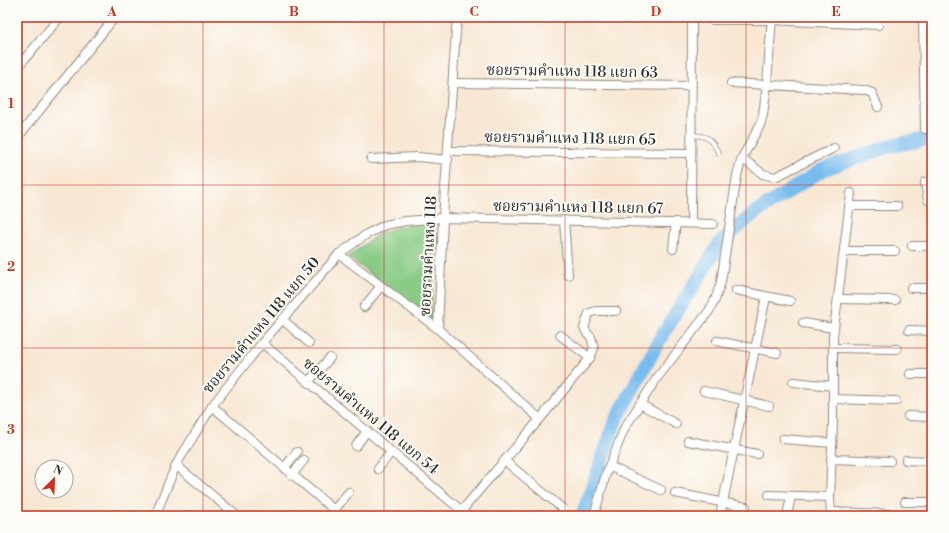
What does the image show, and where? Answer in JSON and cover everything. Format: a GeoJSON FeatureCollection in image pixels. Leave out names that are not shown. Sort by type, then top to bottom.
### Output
{"type":"FeatureCollection","features":[{"type":"Feature","properties":{"kind":"street"},"geometry":{"type":"LineString","coordinates":[[17,138],[115,17]]}},
{"type":"Feature","properties":{"kind":"street","name":"ซอยรามคำแหง 118"},"geometry":{"type":"LineString","coordinates":[[457,17],[443,218],[438,329],[540,419]]}},
{"type":"Feature","properties":{"kind":"street"},"geometry":{"type":"LineString","coordinates":[[691,222],[692,17]]}},
{"type":"Feature","properties":{"kind":"street"},"geometry":{"type":"LineString","coordinates":[[923,17],[925,129]]}},
{"type":"Feature","properties":{"kind":"street"},"geometry":{"type":"LineString","coordinates":[[18,66],[56,18]]}},
{"type":"Feature","properties":{"kind":"street"},"geometry":{"type":"LineString","coordinates":[[712,20],[772,19],[878,25]]}},
{"type":"Feature","properties":{"kind":"street"},"geometry":{"type":"LineString","coordinates":[[594,516],[609,466],[625,427],[657,378],[709,311],[715,300],[721,282],[737,175],[742,158],[760,125],[765,106],[772,19]]}},
{"type":"Feature","properties":{"kind":"street"},"geometry":{"type":"LineString","coordinates":[[731,83],[869,91],[874,95],[878,107]]}},
{"type":"Feature","properties":{"kind":"street","name":"ซอยรามคำแหง 118 แยก 63"},"geometry":{"type":"LineString","coordinates":[[453,84],[691,86]]}},
{"type":"Feature","properties":{"kind":"street"},"geometry":{"type":"LineString","coordinates":[[742,158],[763,174],[774,177],[834,148]]}},
{"type":"Feature","properties":{"kind":"street","name":"ซอยรามคำแหง 118 แยก 65"},"geometry":{"type":"LineString","coordinates":[[448,151],[691,153]]}},
{"type":"Feature","properties":{"kind":"street"},"geometry":{"type":"LineString","coordinates":[[371,159],[418,157],[448,160]]}},
{"type":"Feature","properties":{"kind":"street"},"geometry":{"type":"LineString","coordinates":[[925,182],[928,200],[932,202]]}},
{"type":"Feature","properties":{"kind":"street"},"geometry":{"type":"LineString","coordinates":[[851,193],[834,328],[830,497],[831,514],[890,514]]}},
{"type":"Feature","properties":{"kind":"street"},"geometry":{"type":"LineString","coordinates":[[849,206],[897,206]]}},
{"type":"Feature","properties":{"kind":"street","name":"ซอยรามคำแหง 118 แยก 67"},"geometry":{"type":"LineString","coordinates":[[443,218],[691,222],[714,224]]}},
{"type":"Feature","properties":{"kind":"street","name":"ซอยรามคำแหง 118 แยก 50"},"geometry":{"type":"LineString","coordinates":[[155,516],[176,465],[212,406],[282,319],[339,254],[367,234],[385,225],[406,221],[443,218]]}},
{"type":"Feature","properties":{"kind":"street"},"geometry":{"type":"LineString","coordinates":[[564,220],[568,275]]}},
{"type":"Feature","properties":{"kind":"street"},"geometry":{"type":"LineString","coordinates":[[673,249],[676,222]]}},
{"type":"Feature","properties":{"kind":"street"},"geometry":{"type":"LineString","coordinates":[[912,246],[932,246]]}},
{"type":"Feature","properties":{"kind":"street"},"geometry":{"type":"LineString","coordinates":[[844,251],[895,251]]}},
{"type":"Feature","properties":{"kind":"street"},"geometry":{"type":"LineString","coordinates":[[339,254],[438,329]]}},
{"type":"Feature","properties":{"kind":"street"},"geometry":{"type":"LineString","coordinates":[[364,307],[381,286]]}},
{"type":"Feature","properties":{"kind":"street"},"geometry":{"type":"LineString","coordinates":[[911,288],[932,288]]}},
{"type":"Feature","properties":{"kind":"street"},"geometry":{"type":"LineString","coordinates":[[736,290],[790,301]]}},
{"type":"Feature","properties":{"kind":"street"},"geometry":{"type":"LineString","coordinates":[[720,516],[766,297]]}},
{"type":"Feature","properties":{"kind":"street"},"geometry":{"type":"LineString","coordinates":[[838,299],[895,300]]}},
{"type":"Feature","properties":{"kind":"street"},"geometry":{"type":"LineString","coordinates":[[462,514],[590,358],[594,348],[590,337],[584,328],[589,313],[596,310],[616,311]]}},
{"type":"Feature","properties":{"kind":"street"},"geometry":{"type":"LineString","coordinates":[[282,319],[310,343]]}},
{"type":"Feature","properties":{"kind":"street"},"geometry":{"type":"LineString","coordinates":[[803,323],[834,328]]}},
{"type":"Feature","properties":{"kind":"street"},"geometry":{"type":"LineString","coordinates":[[908,330],[932,331]]}},
{"type":"Feature","properties":{"kind":"street"},"geometry":{"type":"LineString","coordinates":[[560,335],[590,358]]}},
{"type":"Feature","properties":{"kind":"street"},"geometry":{"type":"LineString","coordinates":[[717,341],[777,353]]}},
{"type":"Feature","properties":{"kind":"street","name":"ซอยรามคำแหง 118 แยก 54"},"geometry":{"type":"LineString","coordinates":[[262,343],[462,514]]}},
{"type":"Feature","properties":{"kind":"street"},"geometry":{"type":"LineString","coordinates":[[834,348],[897,349]]}},
{"type":"Feature","properties":{"kind":"street"},"geometry":{"type":"LineString","coordinates":[[308,382],[330,358]]}},
{"type":"Feature","properties":{"kind":"street"},"geometry":{"type":"LineString","coordinates":[[910,374],[932,374]]}},
{"type":"Feature","properties":{"kind":"street"},"geometry":{"type":"LineString","coordinates":[[793,382],[833,386]]}},
{"type":"Feature","properties":{"kind":"street"},"geometry":{"type":"LineString","coordinates":[[704,391],[769,406]]}},
{"type":"Feature","properties":{"kind":"street"},"geometry":{"type":"LineString","coordinates":[[833,400],[896,401]]}},
{"type":"Feature","properties":{"kind":"street"},"geometry":{"type":"LineString","coordinates":[[640,404],[676,424]]}},
{"type":"Feature","properties":{"kind":"street"},"geometry":{"type":"LineString","coordinates":[[212,406],[341,516]]}},
{"type":"Feature","properties":{"kind":"street"},"geometry":{"type":"LineString","coordinates":[[908,416],[932,417]]}},
{"type":"Feature","properties":{"kind":"street"},"geometry":{"type":"LineString","coordinates":[[356,446],[367,432]]}},
{"type":"Feature","properties":{"kind":"street"},"geometry":{"type":"LineString","coordinates":[[783,439],[832,444]]}},
{"type":"Feature","properties":{"kind":"street"},"geometry":{"type":"LineString","coordinates":[[688,441],[757,454]]}},
{"type":"Feature","properties":{"kind":"street"},"geometry":{"type":"LineString","coordinates":[[284,468],[297,452]]}},
{"type":"Feature","properties":{"kind":"street"},"geometry":{"type":"LineString","coordinates":[[378,469],[391,452]]}},
{"type":"Feature","properties":{"kind":"street"},"geometry":{"type":"LineString","coordinates":[[831,459],[890,461]]}},
{"type":"Feature","properties":{"kind":"street"},"geometry":{"type":"LineString","coordinates":[[292,475],[304,460]]}},
{"type":"Feature","properties":{"kind":"street"},"geometry":{"type":"LineString","coordinates":[[906,460],[932,461]]}},
{"type":"Feature","properties":{"kind":"street"},"geometry":{"type":"LineString","coordinates":[[505,461],[563,509]]}},
{"type":"Feature","properties":{"kind":"street"},"geometry":{"type":"LineString","coordinates":[[176,465],[237,516]]}},
{"type":"Feature","properties":{"kind":"street"},"geometry":{"type":"LineString","coordinates":[[609,466],[661,490]]}},
{"type":"Feature","properties":{"kind":"street"},"geometry":{"type":"LineString","coordinates":[[334,510],[349,492]]}},
{"type":"Feature","properties":{"kind":"street"},"geometry":{"type":"LineString","coordinates":[[675,493],[746,508]]}},
{"type":"Feature","properties":{"kind":"street"},"geometry":{"type":"LineString","coordinates":[[768,495],[830,497]]}},
{"type":"Feature","properties":{"kind":"street"},"geometry":{"type":"LineString","coordinates":[[787,516],[790,496]]}},
{"type":"Feature","properties":{"kind":"street"},"geometry":{"type":"LineString","coordinates":[[906,502],[932,502]]}},
{"type":"Feature","properties":{"kind":"lane"},"geometry":{"type":"LineString","coordinates":[[691,135],[709,138],[719,153]]}},
{"type":"Feature","properties":{"kind":"green space"},"geometry":{"type":"Polygon","coordinates":[[[421,223],[435,224],[431,320],[348,257],[378,234],[398,227],[421,223]]]}},
{"type":"Feature","properties":{"kind":"waterway"},"geometry":{"type":"LineString","coordinates":[[582,516],[616,420],[660,339],[720,243],[752,215],[822,170],[890,146],[932,138]]}}]}
